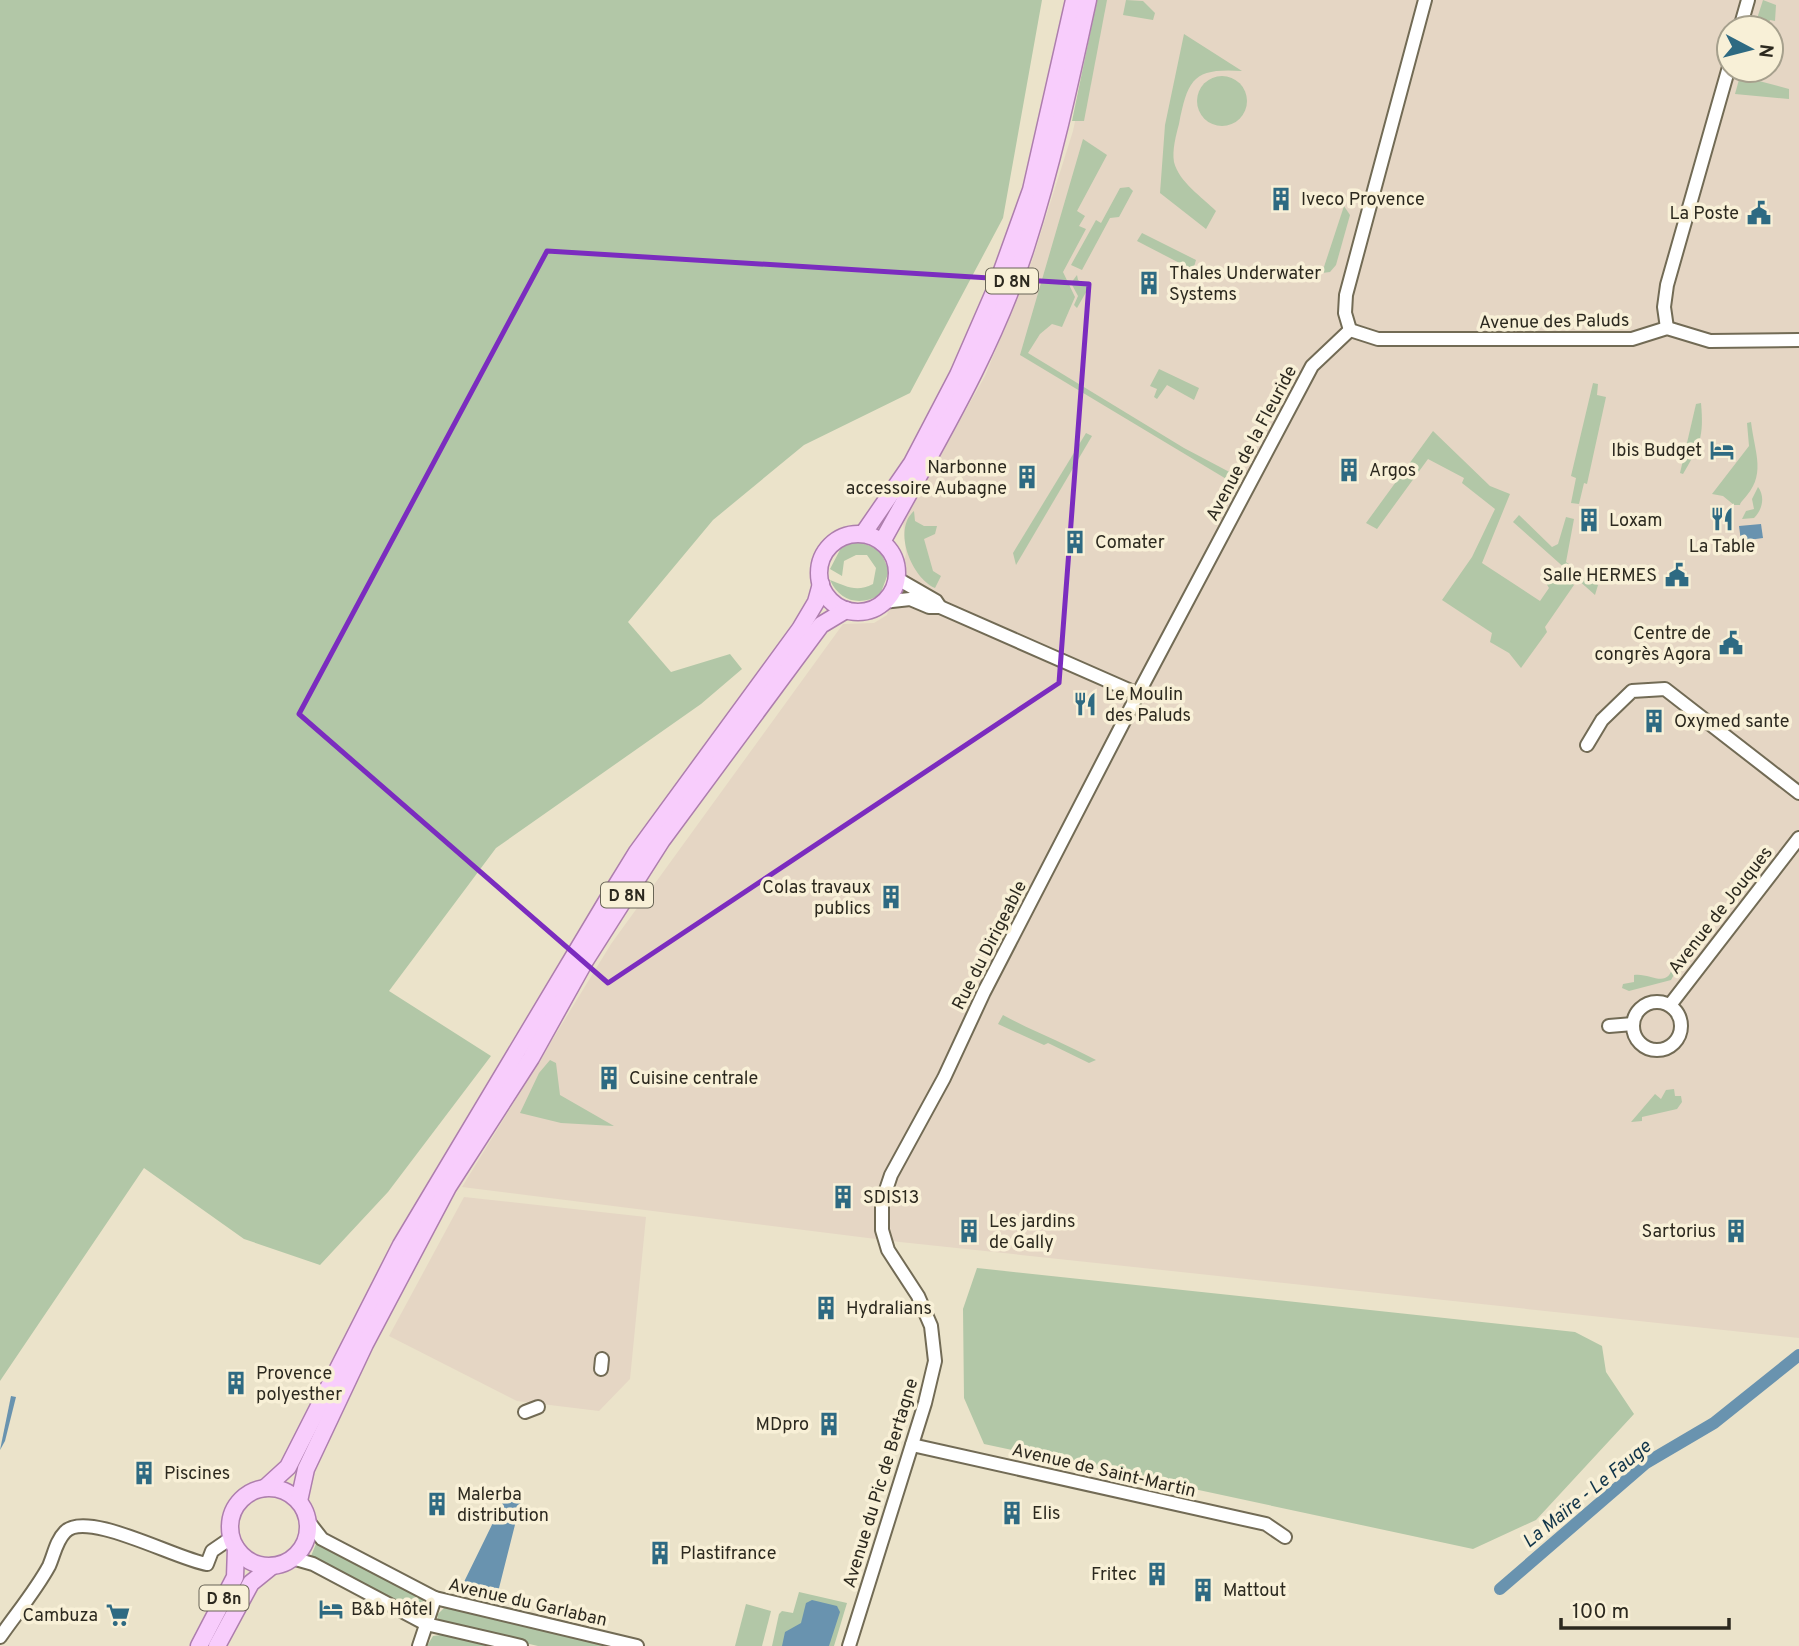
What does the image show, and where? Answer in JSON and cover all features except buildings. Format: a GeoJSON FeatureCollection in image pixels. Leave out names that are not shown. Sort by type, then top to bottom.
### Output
{"type":"FeatureCollection","features":[{"type":"Feature","properties":{"kind":"main road","name":"D 8N"},"geometry":{"type":"LineString","coordinates":[[863,534],[912,463],[958,375],[995,290],[1031,190],[1074,0]]}},
{"type":"Feature","properties":{"kind":"main road","name":"D 8N"},"geometry":{"type":"LineString","coordinates":[[881,542],[977,368],[1026,249],[1065,105],[1087,0]]}},
{"type":"Feature","properties":{"kind":"main road"},"geometry":{"type":"LineString","coordinates":[[863,534],[881,542],[894,558],[896,578],[890,594],[883,602],[866,611],[846,610],[832,602],[821,584],[820,563],[831,544],[846,536],[863,534]]}},
{"type":"Feature","properties":{"kind":"main road","name":"D 8N"},"geometry":{"type":"LineString","coordinates":[[265,1488],[288,1467],[355,1334],[445,1168],[630,864],[800,629],[816,602],[821,584]]}},
{"type":"Feature","properties":{"kind":"main road","name":"D 8N"},"geometry":{"type":"LineString","coordinates":[[299,1501],[306,1469],[365,1344],[440,1203],[531,1058],[585,961],[662,840],[821,625],[846,610]]}},
{"type":"Feature","properties":{"kind":"main road"},"geometry":{"type":"LineString","coordinates":[[265,1488],[284,1490],[299,1501],[308,1521],[305,1542],[292,1558],[272,1566],[251,1562],[234,1543],[230,1526],[236,1505],[244,1496],[265,1488]]}},
{"type":"Feature","properties":{"kind":"main road","name":"D 8n"},"geometry":{"type":"LineString","coordinates":[[199,1646],[235,1577],[234,1543]]}},
{"type":"Feature","properties":{"kind":"main road","name":"D 8N"},"geometry":{"type":"LineString","coordinates":[[217,1646],[251,1583],[272,1566]]}},
{"type":"Feature","properties":{"kind":"street"},"geometry":{"type":"LineString","coordinates":[[1350,330],[1345,313],[1346,295],[1426,0]]}},
{"type":"Feature","properties":{"kind":"street"},"geometry":{"type":"LineString","coordinates":[[1724,84],[1667,285],[1664,307],[1667,328],[1710,341],[1799,340]]}},
{"type":"Feature","properties":{"kind":"street","name":"Avenue des Paluds"},"geometry":{"type":"LineString","coordinates":[[1350,330],[1378,339],[1632,339],[1667,328]]}},
{"type":"Feature","properties":{"kind":"street","name":"Avenue de la Fleuride"},"geometry":{"type":"LineString","coordinates":[[1138,694],[1312,366],[1350,330]]}},
{"type":"Feature","properties":{"kind":"street"},"geometry":{"type":"LineString","coordinates":[[896,578],[936,601],[940,607]]}},
{"type":"Feature","properties":{"kind":"street"},"geometry":{"type":"LineString","coordinates":[[883,602],[910,600],[929,607],[940,607],[1138,694]]}},
{"type":"Feature","properties":{"kind":"street"},"geometry":{"type":"LineString","coordinates":[[1587,745],[1602,720],[1632,691],[1665,689],[1799,793]]}},
{"type":"Feature","properties":{"kind":"street","name":"Rue du Dirigeable"},"geometry":{"type":"LineString","coordinates":[[880,1215],[891,1175],[1138,694]]}},
{"type":"Feature","properties":{"kind":"street","name":"Avenue de Jouques"},"geometry":{"type":"LineString","coordinates":[[1670,1005],[1799,838]]}},
{"type":"Feature","properties":{"kind":"street"},"geometry":{"type":"LineString","coordinates":[[1659,1001],[1670,1005],[1676,1011],[1681,1029],[1678,1037],[1667,1048],[1656,1050],[1640,1045],[1633,1032],[1636,1012],[1647,1003],[1659,1001]]}},
{"type":"Feature","properties":{"kind":"street"},"geometry":{"type":"LineString","coordinates":[[1609,1026],[1633,1024]]}},
{"type":"Feature","properties":{"kind":"street","name":"Avenue du Pic de Bertagne"},"geometry":{"type":"LineString","coordinates":[[849,1646],[912,1445],[935,1361],[931,1326],[918,1296],[888,1250],[880,1215]]}},
{"type":"Feature","properties":{"kind":"street"},"geometry":{"type":"LineString","coordinates":[[525,1412],[538,1407]]}},
{"type":"Feature","properties":{"kind":"street","name":"Avenue de Saint-Martin"},"geometry":{"type":"LineString","coordinates":[[912,1445],[1266,1524],[1286,1536]]}},
{"type":"Feature","properties":{"kind":"street","name":"Avenue du Garlaban"},"geometry":{"type":"LineString","coordinates":[[308,1521],[323,1539],[435,1598],[637,1646]]}},
{"type":"Feature","properties":{"kind":"street"},"geometry":{"type":"LineString","coordinates":[[0,1637],[48,1567],[66,1530],[74,1526],[89,1525],[110,1531],[188,1562],[207,1564],[212,1551],[234,1543]]}},
{"type":"Feature","properties":{"kind":"street"},"geometry":{"type":"LineString","coordinates":[[292,1558],[313,1564],[426,1624],[521,1646]]}},
{"type":"Feature","properties":{"kind":"street"},"geometry":{"type":"LineString","coordinates":[[419,1646],[435,1598]]}},
{"type":"Feature","properties":{"kind":"highlighted area"},"geometry":{"type":"Polygon","coordinates":[[[547,251],[1089,284],[1059,683],[608,983],[299,714],[547,251]]]}},
{"type":"Feature","properties":{"kind":"shaded area"},"geometry":{"type":"Polygon","coordinates":[[[1100,0],[1799,0],[1799,1338],[900,1242],[462,1187],[611,944],[843,624],[874,623],[887,615],[906,554],[903,521],[985,376],[1032,261],[1073,131],[1100,0]]]}},
{"type":"Feature","properties":{"kind":"shaded area"},"geometry":{"type":"Polygon","coordinates":[[[464,1197],[646,1217],[630,1379],[599,1411],[517,1401],[389,1336],[464,1197]]]}},
{"type":"Feature","properties":{"kind":"green space"},"geometry":{"type":"Polygon","coordinates":[[[0,0],[1042,0],[1003,218],[910,393],[804,445],[713,520],[628,622],[671,672],[730,654],[742,669],[701,704],[496,848],[389,991],[491,1056],[388,1192],[320,1265],[244,1239],[144,1168],[0,1381],[0,0]]]}},
{"type":"Feature","properties":{"kind":"green space"},"geometry":{"type":"Polygon","coordinates":[[[1097,0],[1107,0],[1084,121],[1072,121],[1097,0]]]}},
{"type":"Feature","properties":{"kind":"green space"},"geometry":{"type":"Polygon","coordinates":[[[1126,0],[1143,1],[1155,13],[1153,20],[1123,15],[1126,0]]]}},
{"type":"Feature","properties":{"kind":"green space"},"geometry":{"type":"Polygon","coordinates":[[[1763,0],[1776,5],[1775,14],[1758,14],[1763,0]]]}},
{"type":"Feature","properties":{"kind":"green space"},"geometry":{"type":"Polygon","coordinates":[[[1184,34],[1242,71],[1213,72],[1196,79],[1186,96],[1176,138],[1174,162],[1177,169],[1186,183],[1216,211],[1206,229],[1160,193],[1165,125],[1184,34]]]}},
{"type":"Feature","properties":{"kind":"green space"},"geometry":{"type":"Polygon","coordinates":[[[1222,76],[1239,84],[1247,101],[1239,118],[1222,126],[1205,118],[1197,101],[1205,84],[1222,76]]]}},
{"type":"Feature","properties":{"kind":"green space"},"geometry":{"type":"Polygon","coordinates":[[[1738,84],[1770,84],[1789,89],[1789,99],[1735,94],[1738,84]]]}},
{"type":"Feature","properties":{"kind":"green space"},"geometry":{"type":"Polygon","coordinates":[[[1083,139],[1107,155],[1077,211],[1085,216],[1079,226],[1086,229],[1063,272],[1075,297],[1062,327],[1052,324],[1040,334],[1028,353],[1184,448],[1237,476],[1233,483],[1020,355],[1083,139]]]}},
{"type":"Feature","properties":{"kind":"green space"},"geometry":{"type":"Polygon","coordinates":[[[1129,187],[1133,191],[1119,217],[1110,218],[1082,270],[1071,265],[1096,220],[1101,223],[1120,188],[1129,187]]]}},
{"type":"Feature","properties":{"kind":"green space"},"geometry":{"type":"Polygon","coordinates":[[[1344,206],[1350,215],[1336,265],[1330,272],[1322,273],[1344,206]]]}},
{"type":"Feature","properties":{"kind":"green space"},"geometry":{"type":"Polygon","coordinates":[[[1142,233],[1196,260],[1193,270],[1137,241],[1142,233]]]}},
{"type":"Feature","properties":{"kind":"green space"},"geometry":{"type":"Polygon","coordinates":[[[1077,275],[1078,280],[1089,287],[1077,308],[1074,305],[1078,296],[1071,283],[1077,275]]]}},
{"type":"Feature","properties":{"kind":"green space"},"geometry":{"type":"Polygon","coordinates":[[[1159,369],[1199,388],[1194,400],[1167,385],[1157,399],[1154,397],[1157,389],[1150,386],[1159,369]]]}},
{"type":"Feature","properties":{"kind":"green space"},"geometry":{"type":"Polygon","coordinates":[[[1593,383],[1598,384],[1597,395],[1606,397],[1587,484],[1584,483],[1579,504],[1571,503],[1576,478],[1571,476],[1593,383]]]}},
{"type":"Feature","properties":{"kind":"green space"},"geometry":{"type":"Polygon","coordinates":[[[1701,403],[1702,424],[1699,440],[1683,474],[1680,473],[1696,404],[1701,403]]]}},
{"type":"Feature","properties":{"kind":"green space"},"geometry":{"type":"Polygon","coordinates":[[[1751,422],[1757,455],[1757,473],[1755,482],[1740,505],[1734,505],[1723,496],[1712,494],[1749,446],[1747,423],[1751,422]]]}},
{"type":"Feature","properties":{"kind":"green space"},"geometry":{"type":"Polygon","coordinates":[[[1433,431],[1490,486],[1510,494],[1482,563],[1540,601],[1549,588],[1546,583],[1553,569],[1574,585],[1545,627],[1547,632],[1521,668],[1509,653],[1490,642],[1492,633],[1442,600],[1472,557],[1495,509],[1462,483],[1464,478],[1428,459],[1377,529],[1366,523],[1433,431]]]}},
{"type":"Feature","properties":{"kind":"green space"},"geometry":{"type":"Polygon","coordinates":[[[1086,433],[1092,436],[1016,565],[1013,553],[1086,433]]]}},
{"type":"Feature","properties":{"kind":"green space"},"geometry":{"type":"Polygon","coordinates":[[[1758,487],[1762,498],[1759,511],[1754,518],[1742,519],[1746,511],[1754,509],[1752,499],[1758,487]]]}},
{"type":"Feature","properties":{"kind":"green space"},"geometry":{"type":"Polygon","coordinates":[[[914,511],[915,521],[924,526],[937,526],[935,534],[924,539],[933,571],[941,576],[935,588],[919,574],[908,553],[905,530],[914,511]]]}},
{"type":"Feature","properties":{"kind":"green space"},"geometry":{"type":"Polygon","coordinates":[[[1519,515],[1552,547],[1558,544],[1566,517],[1574,519],[1566,562],[1598,585],[1595,595],[1513,522],[1519,515]]]}},
{"type":"Feature","properties":{"kind":"green space"},"geometry":{"type":"Polygon","coordinates":[[[857,541],[880,550],[889,571],[880,595],[858,601],[839,593],[830,580],[856,588],[873,584],[876,568],[867,555],[856,555],[844,561],[842,576],[830,569],[842,546],[857,541]]]}},
{"type":"Feature","properties":{"kind":"green space"},"geometry":{"type":"Polygon","coordinates":[[[1673,964],[1679,966],[1671,980],[1629,991],[1622,988],[1623,984],[1634,982],[1634,975],[1663,979],[1671,972],[1673,964]]]}},
{"type":"Feature","properties":{"kind":"green space"},"geometry":{"type":"Polygon","coordinates":[[[1003,1015],[1096,1060],[1089,1063],[1048,1043],[1044,1045],[998,1024],[1003,1015]]]}},
{"type":"Feature","properties":{"kind":"green space"},"geometry":{"type":"Polygon","coordinates":[[[550,1060],[556,1063],[560,1095],[614,1126],[561,1123],[520,1113],[539,1073],[550,1060]]]}},
{"type":"Feature","properties":{"kind":"green space"},"geometry":{"type":"Polygon","coordinates":[[[1674,1089],[1675,1096],[1681,1096],[1682,1102],[1677,1109],[1631,1122],[1655,1094],[1661,1099],[1666,1090],[1674,1089]]]}},
{"type":"Feature","properties":{"kind":"green space"},"geometry":{"type":"Polygon","coordinates":[[[977,1268],[1575,1332],[1602,1346],[1606,1372],[1634,1414],[1536,1520],[1473,1549],[984,1444],[964,1398],[963,1309],[977,1268]]]}},
{"type":"Feature","properties":{"kind":"green space"},"geometry":{"type":"Polygon","coordinates":[[[316,1544],[421,1596],[424,1603],[420,1612],[411,1614],[315,1561],[311,1556],[316,1544]]]}},
{"type":"Feature","properties":{"kind":"green space"},"geometry":{"type":"Polygon","coordinates":[[[799,1592],[847,1603],[834,1646],[772,1646],[779,1614],[782,1611],[793,1613],[799,1592]]]}},
{"type":"Feature","properties":{"kind":"green space"},"geometry":{"type":"Polygon","coordinates":[[[746,1604],[771,1611],[762,1646],[735,1646],[746,1604]]]}},
{"type":"Feature","properties":{"kind":"green space"},"geometry":{"type":"Polygon","coordinates":[[[446,1606],[619,1646],[538,1646],[439,1623],[437,1615],[446,1606]]]}},
{"type":"Feature","properties":{"kind":"green space"},"geometry":{"type":"Polygon","coordinates":[[[449,1634],[499,1646],[427,1646],[433,1636],[449,1634]]]}},
{"type":"Feature","properties":{"kind":"water"},"geometry":{"type":"Polygon","coordinates":[[[1761,524],[1763,538],[1741,541],[1739,526],[1761,524]]]}},
{"type":"Feature","properties":{"kind":"water"},"geometry":{"type":"Polygon","coordinates":[[[11,1396],[16,1397],[5,1441],[0,1450],[11,1396]]]}},
{"type":"Feature","properties":{"kind":"water"},"geometry":{"type":"Polygon","coordinates":[[[515,1488],[523,1494],[496,1600],[464,1594],[462,1586],[509,1490],[515,1488]]]}},
{"type":"Feature","properties":{"kind":"water"},"geometry":{"type":"Polygon","coordinates":[[[812,1600],[837,1606],[840,1612],[829,1646],[782,1646],[785,1632],[801,1623],[806,1603],[812,1600]]]}},
{"type":"Feature","properties":{"kind":"waterway","name":"La Maïre - Le Fauge"},"geometry":{"type":"LineString","coordinates":[[1500,1589],[1646,1463],[1714,1423],[1799,1355]]}},
{"type":"Feature","properties":{"kind":"place","name":"Iveco Provence"},"geometry":{"type":"Point","coordinates":[1281,199]}},
{"type":"Feature","properties":{"kind":"place","name":"La Poste"},"geometry":{"type":"Point","coordinates":[1759,213]}},
{"type":"Feature","properties":{"kind":"place","name":"Thales Underwater Systems"},"geometry":{"type":"Point","coordinates":[1149,283]}},
{"type":"Feature","properties":{"kind":"place","name":"Ibis Budget"},"geometry":{"type":"Point","coordinates":[1722,450]}},
{"type":"Feature","properties":{"kind":"place","name":"Argos"},"geometry":{"type":"Point","coordinates":[1349,470]}},
{"type":"Feature","properties":{"kind":"place","name":"Narbonne accessoire Aubagne"},"geometry":{"type":"Point","coordinates":[1027,477]}},
{"type":"Feature","properties":{"kind":"place","name":"La Table"},"geometry":{"type":"Point","coordinates":[1722,519]}},
{"type":"Feature","properties":{"kind":"place","name":"Loxam"},"geometry":{"type":"Point","coordinates":[1589,520]}},
{"type":"Feature","properties":{"kind":"place","name":"Comater"},"geometry":{"type":"Point","coordinates":[1075,542]}},
{"type":"Feature","properties":{"kind":"place","name":"Salle HERMES"},"geometry":{"type":"Point","coordinates":[1677,575]}},
{"type":"Feature","properties":{"kind":"place","name":"Centre de congrès Agora"},"geometry":{"type":"Point","coordinates":[1731,643]}},
{"type":"Feature","properties":{"kind":"place","name":"Le Moulin des Paluds"},"geometry":{"type":"Point","coordinates":[1085,704]}},
{"type":"Feature","properties":{"kind":"place","name":"Oxymed sante"},"geometry":{"type":"Point","coordinates":[1654,721]}},
{"type":"Feature","properties":{"kind":"place","name":"Colas travaux publics"},"geometry":{"type":"Point","coordinates":[891,897]}},
{"type":"Feature","properties":{"kind":"place","name":"Cuisine centrale"},"geometry":{"type":"Point","coordinates":[609,1078]}},
{"type":"Feature","properties":{"kind":"place","name":"SDIS13"},"geometry":{"type":"Point","coordinates":[843,1197]}},
{"type":"Feature","properties":{"kind":"place","name":"Les jardins de Gally"},"geometry":{"type":"Point","coordinates":[969,1231]}},
{"type":"Feature","properties":{"kind":"place","name":"Sartorius"},"geometry":{"type":"Point","coordinates":[1736,1231]}},
{"type":"Feature","properties":{"kind":"place","name":"Hydralians"},"geometry":{"type":"Point","coordinates":[826,1308]}},
{"type":"Feature","properties":{"kind":"place","name":"Provence polyesther"},"geometry":{"type":"Point","coordinates":[236,1383]}},
{"type":"Feature","properties":{"kind":"place","name":"MDpro"},"geometry":{"type":"Point","coordinates":[829,1424]}},
{"type":"Feature","properties":{"kind":"place","name":"Piscines"},"geometry":{"type":"Point","coordinates":[144,1473]}},
{"type":"Feature","properties":{"kind":"place","name":"Malerba distribution"},"geometry":{"type":"Point","coordinates":[437,1504]}},
{"type":"Feature","properties":{"kind":"place","name":"Elis"},"geometry":{"type":"Point","coordinates":[1012,1513]}},
{"type":"Feature","properties":{"kind":"place","name":"Plastifrance"},"geometry":{"type":"Point","coordinates":[660,1553]}},
{"type":"Feature","properties":{"kind":"place","name":"Fritec"},"geometry":{"type":"Point","coordinates":[1157,1574]}},
{"type":"Feature","properties":{"kind":"place","name":"Mattout"},"geometry":{"type":"Point","coordinates":[1203,1590]}},
{"type":"Feature","properties":{"kind":"place","name":"B&b Hôtel"},"geometry":{"type":"Point","coordinates":[331,1609]}},
{"type":"Feature","properties":{"kind":"place","name":"Cambuza"},"geometry":{"type":"Point","coordinates":[118,1615]}}]}
